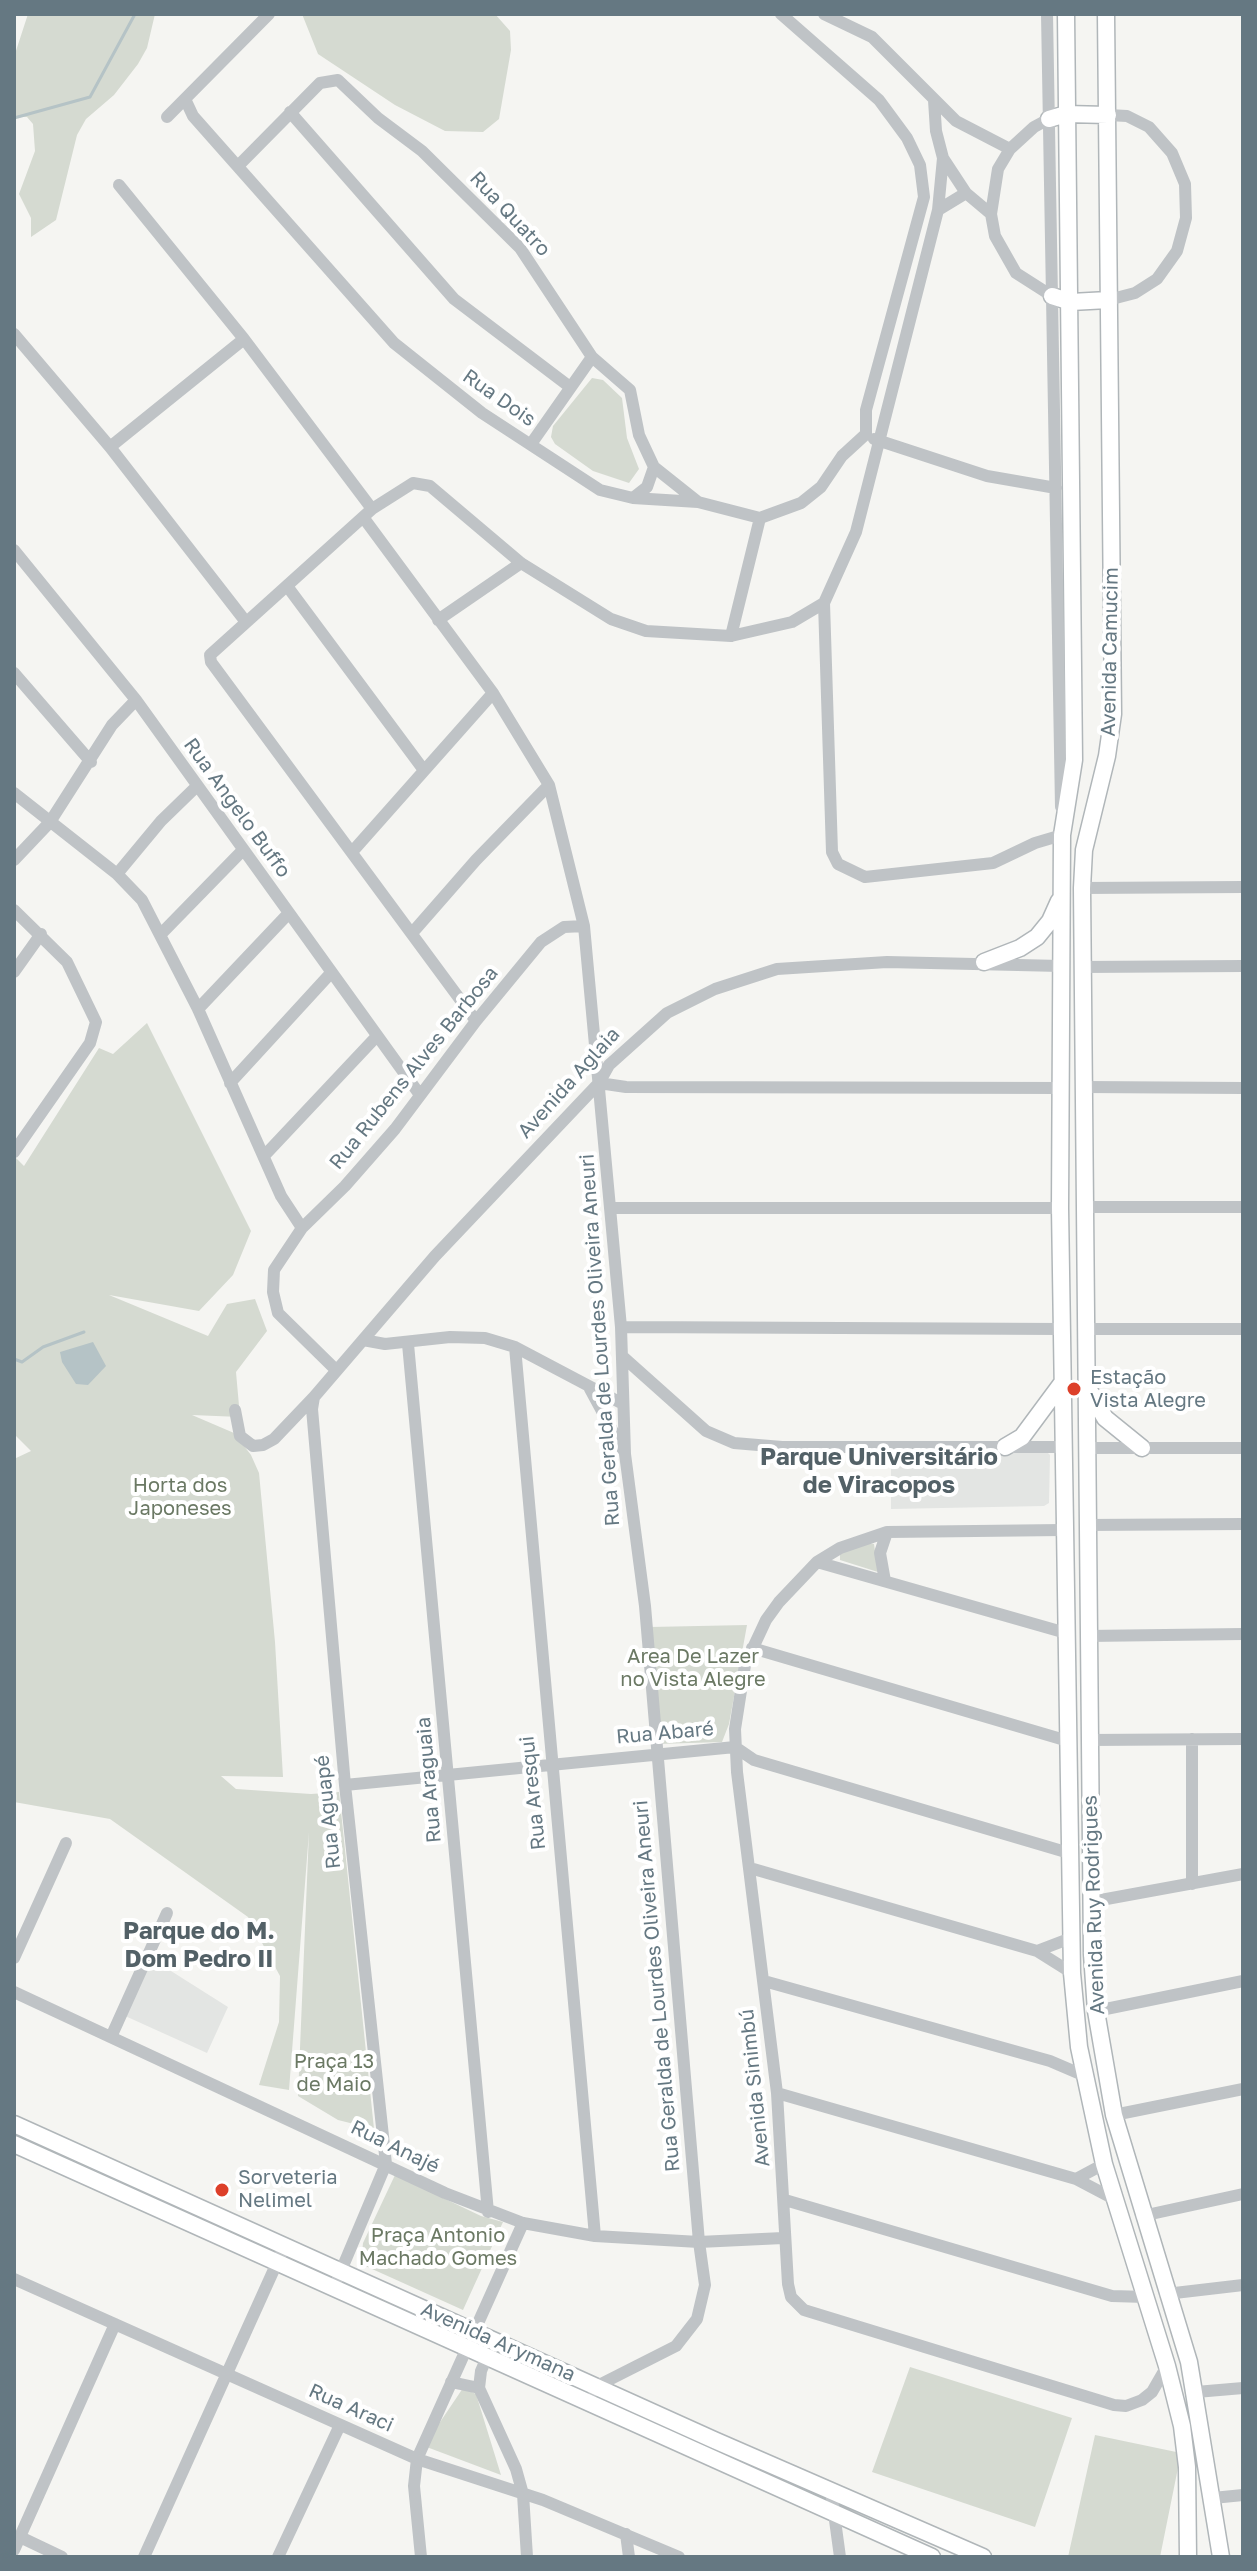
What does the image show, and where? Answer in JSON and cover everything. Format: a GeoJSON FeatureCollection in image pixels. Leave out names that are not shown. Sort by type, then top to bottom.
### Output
{"type":"FeatureCollection","features":[{"type":"Feature","properties":{"kind":"main road","name":"Avenida Camucim"},"geometry":{"type":"LineString","coordinates":[[1062,1383],[1062,835],[1074,760],[1066,14]]}},
{"type":"Feature","properties":{"kind":"main road","name":"Avenida Camucim"},"geometry":{"type":"LineString","coordinates":[[1085,1383],[1082,888],[1084,850],[1107,756],[1113,714],[1106,14]]}},
{"type":"Feature","properties":{"kind":"main road"},"geometry":{"type":"LineString","coordinates":[[1049,119],[1066,114],[1108,115]]}},
{"type":"Feature","properties":{"kind":"main road"},"geometry":{"type":"LineString","coordinates":[[1052,296],[1071,302],[1108,300]]}},
{"type":"Feature","properties":{"kind":"main road"},"geometry":{"type":"LineString","coordinates":[[984,962],[1020,948],[1037,937],[1050,921],[1062,883]]}},
{"type":"Feature","properties":{"kind":"main road"},"geometry":{"type":"LineString","coordinates":[[1061,966],[1082,967]]}},
{"type":"Feature","properties":{"kind":"main road"},"geometry":{"type":"LineString","coordinates":[[1060,1208],[1083,1207]]}},
{"type":"Feature","properties":{"kind":"main road"},"geometry":{"type":"LineString","coordinates":[[1005,1447],[1022,1437],[1062,1383]]}},
{"type":"Feature","properties":{"kind":"main road","name":"Avenida Ruy Rodrigues"},"geometry":{"type":"LineString","coordinates":[[1062,1383],[1070,1907],[1079,2047],[1104,2164],[1167,2366],[1187,2467],[1188,2557]]}},
{"type":"Feature","properties":{"kind":"main road"},"geometry":{"type":"LineString","coordinates":[[1085,1383],[1105,1418],[1142,1448]]}},
{"type":"Feature","properties":{"kind":"main road","name":"Avenida Ruy Rodrigues"},"geometry":{"type":"LineString","coordinates":[[1085,1383],[1090,1902],[1096,2011],[1114,2115],[1196,2392],[1221,2557]]}},
{"type":"Feature","properties":{"kind":"main road"},"geometry":{"type":"LineString","coordinates":[[1062,1447],[1086,1448]]}},
{"type":"Feature","properties":{"kind":"main road"},"geometry":{"type":"LineString","coordinates":[[1063,1530],[1086,1525]]}},
{"type":"Feature","properties":{"kind":"main road"},"geometry":{"type":"LineString","coordinates":[[1070,1907],[1090,1902]]}},
{"type":"Feature","properties":{"kind":"main road","name":"Avenida Arymana"},"geometry":{"type":"LineString","coordinates":[[14,2124],[473,2332],[983,2557]]}},
{"type":"Feature","properties":{"kind":"main road","name":"Avenida Arymana"},"geometry":{"type":"LineString","coordinates":[[14,2144],[932,2557]]}},
{"type":"Feature","properties":{"kind":"main road"},"geometry":{"type":"LineString","coordinates":[[1146,2297],[1166,2294]]}},
{"type":"Feature","properties":{"kind":"street"},"geometry":{"type":"LineString","coordinates":[[167,117],[269,14]]}},
{"type":"Feature","properties":{"kind":"street"},"geometry":{"type":"LineString","coordinates":[[731,636],[760,518],[801,503],[821,487],[842,456],[866,434],[866,410],[924,197],[920,165],[907,138],[879,100],[781,14]]}},
{"type":"Feature","properties":{"kind":"street"},"geometry":{"type":"LineString","coordinates":[[824,14],[872,37],[934,100],[975,134],[1010,149]]}},
{"type":"Feature","properties":{"kind":"street","name":"Avenida Camucim"},"geometry":{"type":"LineString","coordinates":[[1047,14],[1062,835]]}},
{"type":"Feature","properties":{"kind":"street","name":"Rua Quatro"},"geometry":{"type":"LineString","coordinates":[[239,165],[325,80],[338,80],[378,118],[422,151],[520,248],[592,357],[630,390],[639,435],[654,467],[698,502]]}},
{"type":"Feature","properties":{"kind":"street"},"geometry":{"type":"LineString","coordinates":[[934,100],[943,158],[938,210],[856,532],[824,603],[832,852],[847,871],[865,877],[993,863],[1035,843],[1062,835]]}},
{"type":"Feature","properties":{"kind":"street","name":"Rua Dois"},"geometry":{"type":"LineString","coordinates":[[186,101],[193,116],[394,343],[482,413],[600,490],[633,498],[698,502],[760,518]]}},
{"type":"Feature","properties":{"kind":"street"},"geometry":{"type":"LineString","coordinates":[[290,112],[454,299],[570,387]]}},
{"type":"Feature","properties":{"kind":"street"},"geometry":{"type":"LineString","coordinates":[[1108,115],[1127,116],[1149,127],[1172,153],[1185,184],[1186,218],[1177,251],[1157,279],[1135,293],[1108,300]]}},
{"type":"Feature","properties":{"kind":"street"},"geometry":{"type":"LineString","coordinates":[[1049,119],[1034,127],[1010,149],[998,169],[991,214],[995,236],[1010,264],[1040,292],[1052,296]]}},
{"type":"Feature","properties":{"kind":"street"},"geometry":{"type":"LineString","coordinates":[[943,158],[966,193],[991,214]]}},
{"type":"Feature","properties":{"kind":"street","name":"Rua Geralda de Lourdes Oliveira Aneuri"},"geometry":{"type":"LineString","coordinates":[[119,185],[244,339],[368,513],[438,620],[493,693],[549,785],[584,926],[621,1327],[625,1454],[658,1753],[705,2285],[697,2319],[676,2346],[597,2386]]}},
{"type":"Feature","properties":{"kind":"street"},"geometry":{"type":"LineString","coordinates":[[938,210],[966,193]]}},
{"type":"Feature","properties":{"kind":"street"},"geometry":{"type":"LineString","coordinates":[[14,334],[110,447],[246,622]]}},
{"type":"Feature","properties":{"kind":"street"},"geometry":{"type":"LineString","coordinates":[[110,447],[244,339]]}},
{"type":"Feature","properties":{"kind":"street"},"geometry":{"type":"LineString","coordinates":[[531,444],[592,357]]}},
{"type":"Feature","properties":{"kind":"street"},"geometry":{"type":"LineString","coordinates":[[866,434],[880,442],[987,476],[1056,488]]}},
{"type":"Feature","properties":{"kind":"street"},"geometry":{"type":"LineString","coordinates":[[633,498],[647,487],[654,467]]}},
{"type":"Feature","properties":{"kind":"street"},"geometry":{"type":"LineString","coordinates":[[476,1021],[209,657],[368,513],[402,487],[421,483],[430,486],[521,563],[611,619],[646,631],[731,636],[792,622],[824,603]]}},
{"type":"Feature","properties":{"kind":"street","name":"Rua Angelo Buffo"},"geometry":{"type":"LineString","coordinates":[[14,550],[136,700],[330,974],[420,1095]]}},
{"type":"Feature","properties":{"kind":"street"},"geometry":{"type":"LineString","coordinates":[[438,620],[521,563]]}},
{"type":"Feature","properties":{"kind":"street"},"geometry":{"type":"LineString","coordinates":[[287,586],[423,769]]}},
{"type":"Feature","properties":{"kind":"street"},"geometry":{"type":"LineString","coordinates":[[14,673],[91,762]]}},
{"type":"Feature","properties":{"kind":"street"},"geometry":{"type":"LineString","coordinates":[[352,852],[493,693]]}},
{"type":"Feature","properties":{"kind":"street"},"geometry":{"type":"LineString","coordinates":[[14,860],[50,822],[112,725],[136,700]]}},
{"type":"Feature","properties":{"kind":"street"},"geometry":{"type":"LineString","coordinates":[[413,932],[476,860],[549,785]]}},
{"type":"Feature","properties":{"kind":"street"},"geometry":{"type":"LineString","coordinates":[[117,874],[161,821],[196,787]]}},
{"type":"Feature","properties":{"kind":"street"},"geometry":{"type":"LineString","coordinates":[[14,793],[117,874],[142,900],[198,1009],[281,1196],[302,1228]]}},
{"type":"Feature","properties":{"kind":"street"},"geometry":{"type":"LineString","coordinates":[[160,935],[242,851]]}},
{"type":"Feature","properties":{"kind":"street"},"geometry":{"type":"LineString","coordinates":[[1082,888],[1243,887]]}},
{"type":"Feature","properties":{"kind":"street"},"geometry":{"type":"LineString","coordinates":[[14,910],[67,962],[96,1022],[90,1043],[14,1152]]}},
{"type":"Feature","properties":{"kind":"street"},"geometry":{"type":"LineString","coordinates":[[198,1009],[288,914]]}},
{"type":"Feature","properties":{"kind":"street","name":"Rua Rubens Alves Barbosa"},"geometry":{"type":"LineString","coordinates":[[335,1369],[278,1313],[273,1292],[274,1270],[302,1228],[345,1186],[541,942],[564,927],[584,926]]}},
{"type":"Feature","properties":{"kind":"street"},"geometry":{"type":"LineString","coordinates":[[14,972],[41,934]]}},
{"type":"Feature","properties":{"kind":"street","name":"Avenida Aglaia"},"geometry":{"type":"LineString","coordinates":[[363,1340],[435,1256],[599,1083],[623,1050],[667,1013],[746,977],[777,969],[829,964],[984,962],[1061,966]]}},
{"type":"Feature","properties":{"kind":"street"},"geometry":{"type":"LineString","coordinates":[[1082,967],[1243,966]]}},
{"type":"Feature","properties":{"kind":"street"},"geometry":{"type":"LineString","coordinates":[[230,1083],[330,974]]}},
{"type":"Feature","properties":{"kind":"street"},"geometry":{"type":"LineString","coordinates":[[264,1156],[376,1037]]}},
{"type":"Feature","properties":{"kind":"street"},"geometry":{"type":"LineString","coordinates":[[599,1083],[626,1087],[1062,1088]]}},
{"type":"Feature","properties":{"kind":"street"},"geometry":{"type":"LineString","coordinates":[[1085,1087],[1243,1088]]}},
{"type":"Feature","properties":{"kind":"street"},"geometry":{"type":"LineString","coordinates":[[1083,1207],[1243,1207]]}},
{"type":"Feature","properties":{"kind":"street"},"geometry":{"type":"LineString","coordinates":[[611,1208],[1060,1208]]}},
{"type":"Feature","properties":{"kind":"street"},"geometry":{"type":"LineString","coordinates":[[621,1327],[1061,1329]]}},
{"type":"Feature","properties":{"kind":"street"},"geometry":{"type":"LineString","coordinates":[[1085,1329],[1243,1329]]}},
{"type":"Feature","properties":{"kind":"street"},"geometry":{"type":"LineString","coordinates":[[235,1410],[240,1436],[253,1446],[263,1445],[274,1439],[314,1397],[363,1340],[408,1344],[450,1337],[485,1338],[515,1347],[623,1404]]}},
{"type":"Feature","properties":{"kind":"street","name":"Rua Araguaia"},"geometry":{"type":"LineString","coordinates":[[408,1344],[488,2212]]}},
{"type":"Feature","properties":{"kind":"street","name":"Rua Aresqui"},"geometry":{"type":"LineString","coordinates":[[515,1347],[550,1764],[595,2236]]}},
{"type":"Feature","properties":{"kind":"street"},"geometry":{"type":"LineString","coordinates":[[622,1356],[706,1431],[734,1443],[782,1447],[1062,1447]]}},
{"type":"Feature","properties":{"kind":"street"},"geometry":{"type":"LineString","coordinates":[[590,1389],[625,1454]]}},
{"type":"Feature","properties":{"kind":"street","name":"Rua Aguapé"},"geometry":{"type":"LineString","coordinates":[[314,1397],[312,1409],[345,1785],[386,2164],[334,2288]]}},
{"type":"Feature","properties":{"kind":"street"},"geometry":{"type":"LineString","coordinates":[[1086,1448],[1243,1448]]}},
{"type":"Feature","properties":{"kind":"street"},"geometry":{"type":"LineString","coordinates":[[1086,1525],[1243,1524]]}},
{"type":"Feature","properties":{"kind":"street","name":"Avenida Sinimbú"},"geometry":{"type":"LineString","coordinates":[[1063,1530],[887,1532],[840,1548],[817,1562],[779,1602],[752,1648],[738,1705],[735,1747],[777,2093],[785,2200],[783,2238],[791,2297],[796,2305],[828,2318],[1126,2406],[1152,2392],[1167,2366]]}},
{"type":"Feature","properties":{"kind":"street"},"geometry":{"type":"LineString","coordinates":[[885,1581],[880,1553],[887,1532]]}},
{"type":"Feature","properties":{"kind":"street"},"geometry":{"type":"LineString","coordinates":[[817,1562],[1066,1633]]}},
{"type":"Feature","properties":{"kind":"street"},"geometry":{"type":"LineString","coordinates":[[1087,1636],[1243,1634]]}},
{"type":"Feature","properties":{"kind":"street"},"geometry":{"type":"LineString","coordinates":[[752,1648],[1068,1741]]}},
{"type":"Feature","properties":{"kind":"street"},"geometry":{"type":"LineString","coordinates":[[1192,1739],[1192,1884]]}},
{"type":"Feature","properties":{"kind":"street"},"geometry":{"type":"LineString","coordinates":[[1089,1740],[1243,1739]]}},
{"type":"Feature","properties":{"kind":"street","name":"Rua Abaré"},"geometry":{"type":"LineString","coordinates":[[345,1785],[735,1747],[754,1760],[1069,1853]]}},
{"type":"Feature","properties":{"kind":"street"},"geometry":{"type":"LineString","coordinates":[[14,1958],[66,1843]]}},
{"type":"Feature","properties":{"kind":"street"},"geometry":{"type":"LineString","coordinates":[[750,1868],[1037,1951],[1072,1973]]}},
{"type":"Feature","properties":{"kind":"street"},"geometry":{"type":"LineString","coordinates":[[1090,1902],[1243,1874]]}},
{"type":"Feature","properties":{"kind":"street"},"geometry":{"type":"LineString","coordinates":[[111,2037],[167,1913]]}},
{"type":"Feature","properties":{"kind":"street"},"geometry":{"type":"LineString","coordinates":[[1037,1951],[1071,1938]]}},
{"type":"Feature","properties":{"kind":"street"},"geometry":{"type":"LineString","coordinates":[[764,1981],[1050,2061],[1085,2076]]}},
{"type":"Feature","properties":{"kind":"street"},"geometry":{"type":"LineString","coordinates":[[1096,2011],[1243,1981]]}},
{"type":"Feature","properties":{"kind":"street","name":"Rua Anajé"},"geometry":{"type":"LineString","coordinates":[[14,1992],[488,2212],[523,2223],[595,2236],[699,2242],[783,2238]]}},
{"type":"Feature","properties":{"kind":"street"},"geometry":{"type":"LineString","coordinates":[[1050,2061],[1072,2055],[1079,2047]]}},
{"type":"Feature","properties":{"kind":"street"},"geometry":{"type":"LineString","coordinates":[[1114,2115],[1243,2089]]}},
{"type":"Feature","properties":{"kind":"street"},"geometry":{"type":"LineString","coordinates":[[777,2093],[1076,2179],[1114,2199]]}},
{"type":"Feature","properties":{"kind":"street"},"geometry":{"type":"LineString","coordinates":[[1076,2179],[1104,2164]]}},
{"type":"Feature","properties":{"kind":"street"},"geometry":{"type":"LineString","coordinates":[[1142,2216],[1243,2194]]}},
{"type":"Feature","properties":{"kind":"street"},"geometry":{"type":"LineString","coordinates":[[785,2200],[1112,2296],[1146,2297]]}},
{"type":"Feature","properties":{"kind":"street"},"geometry":{"type":"LineString","coordinates":[[421,2557],[414,2486],[417,2459],[523,2223]]}},
{"type":"Feature","properties":{"kind":"street"},"geometry":{"type":"LineString","coordinates":[[144,2557],[285,2245]]}},
{"type":"Feature","properties":{"kind":"street","name":"Rua Araci"},"geometry":{"type":"LineString","coordinates":[[14,2279],[417,2459],[523,2494],[679,2557]]}},
{"type":"Feature","properties":{"kind":"street"},"geometry":{"type":"LineString","coordinates":[[1166,2294],[1243,2285]]}},
{"type":"Feature","properties":{"kind":"street"},"geometry":{"type":"LineString","coordinates":[[62,2557],[17,2544],[115,2324]]}},
{"type":"Feature","properties":{"kind":"street"},"geometry":{"type":"LineString","coordinates":[[487,2357],[479,2388],[508,2449],[523,2494],[527,2557]]}},
{"type":"Feature","properties":{"kind":"street"},"geometry":{"type":"LineString","coordinates":[[451,2382],[479,2388]]}},
{"type":"Feature","properties":{"kind":"street"},"geometry":{"type":"LineString","coordinates":[[588,2402],[597,2386]]}},
{"type":"Feature","properties":{"kind":"street"},"geometry":{"type":"LineString","coordinates":[[1196,2392],[1243,2388]]}},
{"type":"Feature","properties":{"kind":"street"},"geometry":{"type":"LineString","coordinates":[[278,2557],[340,2425]]}},
{"type":"Feature","properties":{"kind":"street"},"geometry":{"type":"LineString","coordinates":[[831,2491],[840,2557]]}},
{"type":"Feature","properties":{"kind":"street"},"geometry":{"type":"LineString","coordinates":[[1213,2498],[1243,2495]]}},
{"type":"Feature","properties":{"kind":"street"},"geometry":{"type":"LineString","coordinates":[[626,2534],[629,2557]]}},
{"type":"Feature","properties":{"kind":"shaded area"},"geometry":{"type":"Polygon","coordinates":[[[93,1342],[106,1366],[88,1385],[76,1384],[62,1362],[60,1352],[93,1342]]]}},
{"type":"Feature","properties":{"kind":"shaded area"},"geometry":{"type":"Polygon","coordinates":[[[891,1449],[1044,1449],[1050,1455],[1049,1503],[1044,1506],[891,1509],[891,1449]]]}},
{"type":"Feature","properties":{"kind":"shaded area"},"geometry":{"type":"Polygon","coordinates":[[[152,1959],[228,2007],[207,2053],[123,2015],[152,1959]]]}},
{"type":"Feature","properties":{"kind":"green space"},"geometry":{"type":"Polygon","coordinates":[[[28,14],[155,14],[147,48],[138,64],[114,95],[86,119],[77,135],[56,220],[31,237],[31,218],[19,194],[35,151],[33,124],[27,117],[14,116],[14,57],[28,14]]]}},
{"type":"Feature","properties":{"kind":"green space"},"geometry":{"type":"Polygon","coordinates":[[[302,14],[495,14],[510,31],[511,50],[499,119],[483,132],[445,131],[395,105],[318,54],[302,14]]]}},
{"type":"Feature","properties":{"kind":"green space"},"geometry":{"type":"Polygon","coordinates":[[[592,378],[603,380],[622,398],[627,438],[639,469],[629,483],[593,471],[555,444],[551,437],[553,426],[592,378]]]}},
{"type":"Feature","properties":{"kind":"green space"},"geometry":{"type":"Polygon","coordinates":[[[147,1023],[251,1231],[233,1275],[199,1311],[109,1295],[208,1336],[227,1304],[255,1299],[267,1331],[236,1372],[240,1417],[192,1415],[234,1433],[251,1455],[259,1473],[275,1642],[283,1777],[221,1776],[236,1789],[311,1794],[339,1792],[374,2129],[338,2120],[298,2096],[309,1832],[289,2090],[259,2085],[279,2022],[280,1976],[248,1917],[110,1819],[14,1802],[14,1459],[31,1451],[14,1434],[14,1156],[24,1166],[99,1048],[113,1054],[147,1023]]]}},
{"type":"Feature","properties":{"kind":"green space"},"geometry":{"type":"Polygon","coordinates":[[[862,1542],[874,1544],[878,1572],[840,1560],[840,1553],[862,1542]]]}},
{"type":"Feature","properties":{"kind":"green space","name":"Area De Lazer no Vista Alegre"},"geometry":{"type":"Polygon","coordinates":[[[747,1625],[729,1724],[722,1742],[657,1744],[650,1627],[747,1625]]]}},
{"type":"Feature","properties":{"kind":"green space","name":"Praça Antonio Machado Gomes"},"geometry":{"type":"Polygon","coordinates":[[[395,2175],[481,2216],[503,2222],[463,2310],[361,2264],[363,2243],[395,2175]]]}},
{"type":"Feature","properties":{"kind":"green space"},"geometry":{"type":"Polygon","coordinates":[[[910,2367],[1072,2418],[1035,2527],[872,2472],[910,2367]]]}},
{"type":"Feature","properties":{"kind":"green space"},"geometry":{"type":"Polygon","coordinates":[[[463,2388],[476,2394],[501,2475],[424,2446],[463,2388]]]}},
{"type":"Feature","properties":{"kind":"green space"},"geometry":{"type":"Polygon","coordinates":[[[1095,2435],[1181,2453],[1160,2557],[1068,2557],[1095,2435]]]}},
{"type":"Feature","properties":{"kind":"waterway"},"geometry":{"type":"LineString","coordinates":[[14,118],[90,97],[135,14]]}},
{"type":"Feature","properties":{"kind":"waterway"},"geometry":{"type":"LineString","coordinates":[[14,1359],[22,1362],[43,1347],[84,1332]]}},
{"type":"Feature","properties":{"kind":"place","name":"Estação Vista Alegre"},"geometry":{"type":"Point","coordinates":[1074,1389]}},
{"type":"Feature","properties":{"kind":"place","name":"Sorveteria Nelimel"},"geometry":{"type":"Point","coordinates":[222,2190]}},
{"type":"Feature","properties":{"kind":"district","name":"Parque Universitário de Viracopos"},"geometry":{"type":"Point","coordinates":[879,1471]}},
{"type":"Feature","properties":{"kind":"district","name":"Parque do M. Dom Pedro II"},"geometry":{"type":"Point","coordinates":[199,1945]}},
{"type":"Feature","properties":{"kind":"park label","name":"Horta dos Japoneses"},"geometry":{"type":"Point","coordinates":[180,1498]}},
{"type":"Feature","properties":{"kind":"park label","name":"Praça 13 de Maio"},"geometry":{"type":"Point","coordinates":[334,2074]}}]}
